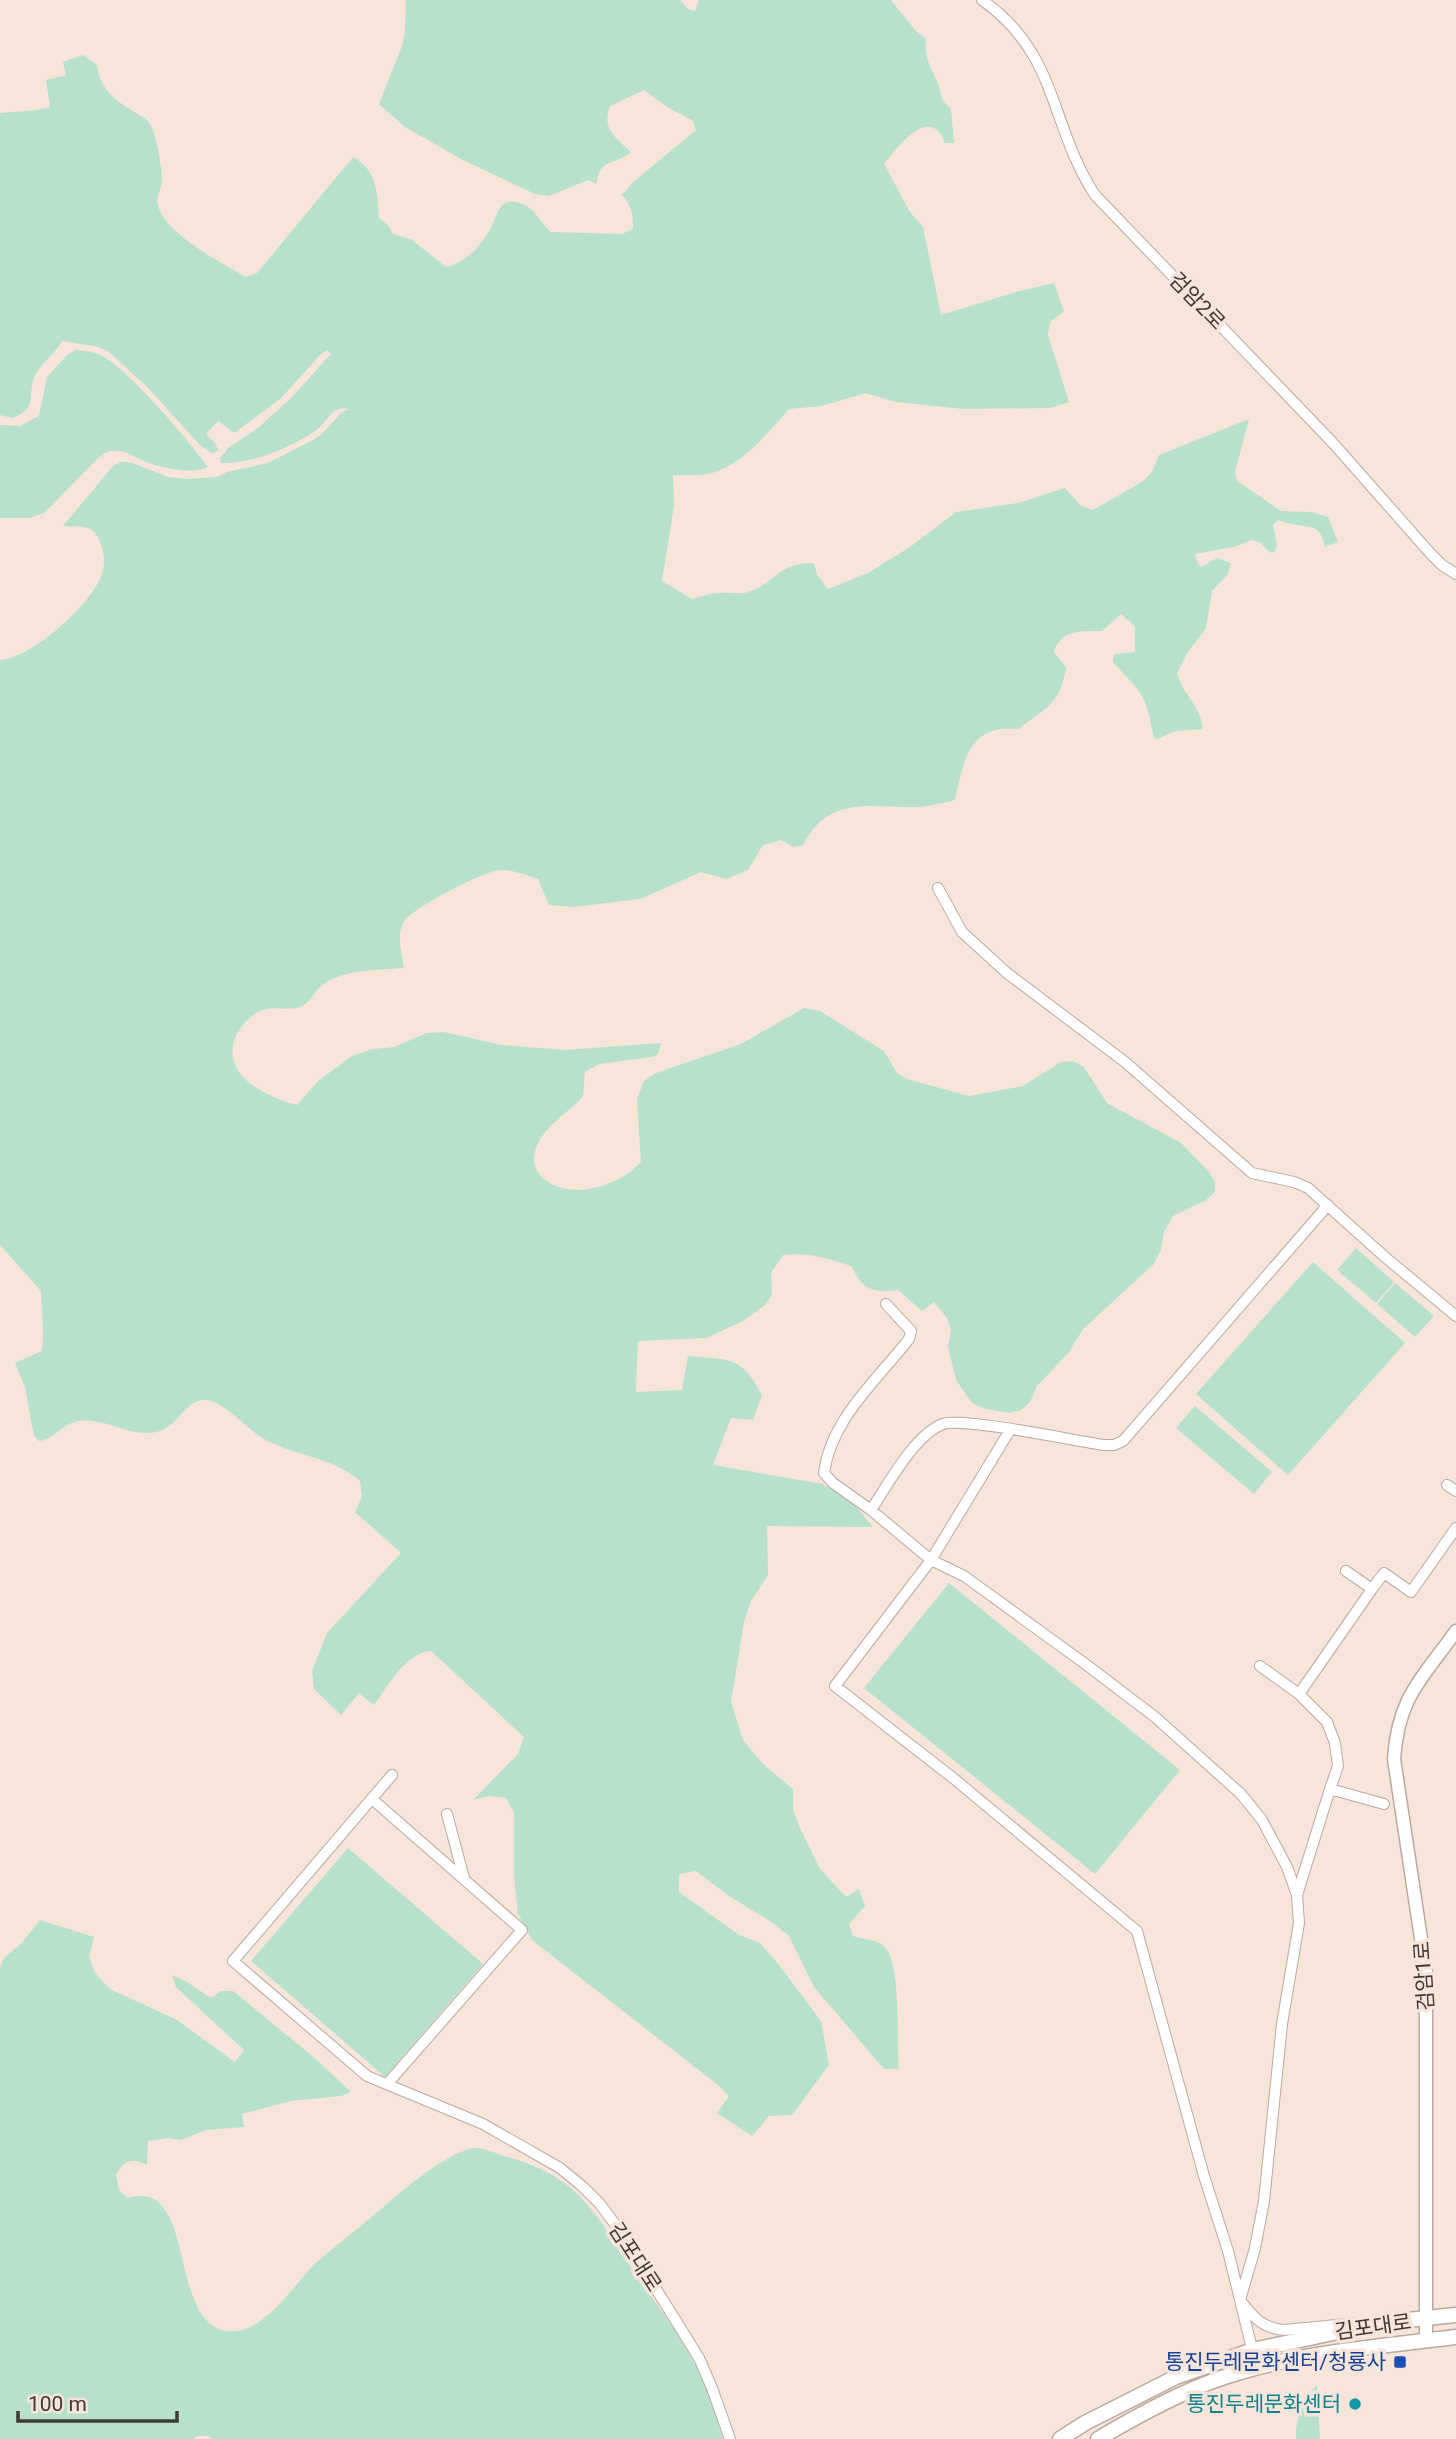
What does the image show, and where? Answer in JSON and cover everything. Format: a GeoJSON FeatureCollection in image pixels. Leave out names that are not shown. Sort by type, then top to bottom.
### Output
{"type":"FeatureCollection","features":[{"type":"Feature","properties":{"kind":"main road","name":"김포대로"},"geometry":{"type":"LineString","coordinates":[[1060,2439],[1085,2423],[1176,2377],[1253,2350],[1380,2323],[1456,2315]]}},
{"type":"Feature","properties":{"kind":"main road","name":"김포대로"},"geometry":{"type":"LineString","coordinates":[[1098,2439],[1137,2416],[1213,2381],[1301,2359],[1456,2337]]}},
{"type":"Feature","properties":{"kind":"street","name":"검암2로"},"geometry":{"type":"LineString","coordinates":[[982,0],[1006,20],[1035,55],[1052,91],[1075,160],[1104,205],[1333,443],[1430,553],[1442,565],[1456,573]]}},
{"type":"Feature","properties":{"kind":"street"},"geometry":{"type":"LineString","coordinates":[[938,888],[962,932],[998,965],[1135,1071],[1252,1173],[1294,1182],[1308,1188],[1456,1316]]}},
{"type":"Feature","properties":{"kind":"street"},"geometry":{"type":"LineString","coordinates":[[871,1510],[919,1440],[943,1424],[959,1423],[1103,1445],[1114,1445],[1123,1441],[1328,1205]]}},
{"type":"Feature","properties":{"kind":"street"},"geometry":{"type":"LineString","coordinates":[[886,1304],[902,1318],[911,1331],[909,1339],[847,1413],[825,1462],[824,1474],[931,1560],[964,1576],[1155,1717],[1241,1794],[1262,1820],[1287,1867],[1297,1895],[1299,1923],[1282,2024],[1264,2201],[1255,2248],[1240,2300]]}},
{"type":"Feature","properties":{"kind":"street"},"geometry":{"type":"LineString","coordinates":[[1010,1430],[931,1560],[835,1686],[953,1778],[1137,1931],[1257,2369]]}},
{"type":"Feature","properties":{"kind":"street"},"geometry":{"type":"LineString","coordinates":[[1299,1694],[1384,1573],[1411,1592],[1456,1528]]}},
{"type":"Feature","properties":{"kind":"street"},"geometry":{"type":"LineString","coordinates":[[1346,1571],[1372,1589]]}},
{"type":"Feature","properties":{"kind":"street","name":"검암1로"},"geometry":{"type":"LineString","coordinates":[[1426,2341],[1426,1972],[1395,1759],[1396,1735],[1403,1708],[1419,1680],[1456,1631]]}},
{"type":"Feature","properties":{"kind":"street"},"geometry":{"type":"LineString","coordinates":[[1260,1666],[1299,1694],[1327,1722],[1335,1743],[1338,1766],[1297,1895]]}},
{"type":"Feature","properties":{"kind":"street"},"geometry":{"type":"LineString","coordinates":[[387,2084],[522,1930],[372,1799],[392,1775]]}},
{"type":"Feature","properties":{"kind":"street"},"geometry":{"type":"LineString","coordinates":[[1330,1789],[1384,1804]]}},
{"type":"Feature","properties":{"kind":"street","name":"김포대로"},"geometry":{"type":"LineString","coordinates":[[372,1799],[233,1961],[367,2076],[483,2124],[561,2168],[600,2204],[620,2231],[699,2358],[730,2439]]}},
{"type":"Feature","properties":{"kind":"street"},"geometry":{"type":"LineString","coordinates":[[447,1814],[464,1879]]}},
{"type":"Feature","properties":{"kind":"street"},"geometry":{"type":"LineString","coordinates":[[1240,2300],[1258,2322],[1273,2329],[1380,2323]]}},
{"type":"Feature","properties":{"kind":"green space"},"geometry":{"type":"Polygon","coordinates":[[[406,0],[680,0],[688,9],[695,11],[699,0],[891,0],[926,39],[929,63],[943,100],[951,109],[954,143],[945,143],[939,132],[931,127],[923,128],[905,139],[884,164],[910,212],[923,227],[941,315],[1054,283],[1064,311],[1050,322],[1048,335],[1069,402],[1050,408],[964,409],[896,402],[865,393],[822,406],[789,409],[752,449],[730,465],[707,474],[673,475],[674,506],[662,581],[692,599],[713,594],[748,592],[792,566],[814,563],[817,575],[828,589],[868,573],[910,547],[956,512],[1018,503],[1065,488],[1081,506],[1093,510],[1142,482],[1152,472],[1159,455],[1249,419],[1235,472],[1237,481],[1281,511],[1312,512],[1328,517],[1338,542],[1325,547],[1316,529],[1278,520],[1273,524],[1277,545],[1271,553],[1259,542],[1252,540],[1234,547],[1195,554],[1201,567],[1217,558],[1231,563],[1228,574],[1212,591],[1206,628],[1188,652],[1177,673],[1199,714],[1202,729],[1175,731],[1158,739],[1154,738],[1141,695],[1113,662],[1116,654],[1135,652],[1135,626],[1121,614],[1102,631],[1073,633],[1057,644],[1054,652],[1066,667],[1056,697],[1044,710],[1018,729],[989,732],[979,739],[966,759],[955,800],[918,807],[868,806],[838,811],[813,829],[803,845],[794,847],[781,840],[763,845],[748,870],[726,879],[701,872],[640,899],[573,907],[549,905],[538,879],[510,871],[493,872],[466,882],[436,898],[405,920],[400,931],[404,968],[363,971],[334,978],[302,1006],[292,1009],[271,1008],[256,1013],[245,1022],[235,1038],[232,1052],[241,1074],[261,1091],[297,1105],[318,1081],[352,1056],[373,1049],[395,1047],[426,1033],[444,1032],[501,1045],[565,1050],[661,1043],[658,1054],[652,1057],[599,1064],[585,1072],[583,1096],[540,1140],[534,1159],[541,1176],[558,1187],[579,1190],[610,1183],[630,1172],[641,1162],[637,1099],[644,1081],[654,1074],[741,1044],[804,1008],[820,1011],[884,1051],[897,1073],[907,1079],[969,1096],[1023,1086],[1061,1062],[1073,1061],[1084,1067],[1107,1103],[1181,1143],[1215,1182],[1215,1192],[1206,1200],[1173,1216],[1164,1232],[1161,1250],[1153,1265],[1083,1329],[1069,1352],[1037,1386],[1030,1402],[1021,1410],[1009,1413],[982,1408],[972,1403],[956,1380],[948,1347],[951,1330],[947,1318],[934,1302],[922,1311],[898,1290],[881,1291],[869,1288],[851,1266],[817,1256],[783,1255],[771,1273],[772,1294],[765,1305],[743,1321],[706,1338],[638,1341],[636,1392],[682,1390],[688,1356],[733,1362],[755,1382],[762,1395],[753,1420],[731,1418],[713,1465],[823,1484],[853,1503],[873,1527],[767,1526],[768,1575],[751,1601],[744,1622],[731,1702],[743,1740],[763,1764],[793,1789],[793,1810],[820,1869],[846,1897],[859,1889],[865,1906],[849,1924],[853,1936],[881,1944],[890,1955],[896,1985],[899,2069],[884,2069],[814,1987],[789,1936],[696,1871],[679,1874],[679,1892],[739,1935],[760,1943],[821,2021],[829,2065],[792,2115],[769,2116],[752,2136],[717,2113],[729,2096],[718,2085],[532,1940],[518,1914],[514,1878],[514,1812],[506,1798],[489,1796],[473,1800],[518,1754],[524,1737],[431,1651],[413,1657],[405,1664],[374,1705],[359,1693],[341,1715],[314,1689],[312,1671],[327,1633],[401,1553],[355,1512],[362,1497],[360,1481],[337,1466],[271,1443],[224,1407],[209,1400],[196,1402],[169,1426],[155,1432],[137,1432],[101,1422],[82,1421],[67,1425],[52,1436],[39,1441],[34,1436],[25,1387],[15,1363],[42,1351],[43,1334],[41,1291],[0,1245],[0,660],[13,657],[44,640],[74,614],[96,586],[104,564],[98,536],[87,528],[63,526],[113,466],[130,462],[168,477],[217,477],[227,472],[268,463],[311,441],[349,409],[338,409],[315,431],[282,449],[245,461],[221,463],[220,459],[228,448],[258,428],[291,398],[331,354],[327,350],[280,399],[234,433],[218,421],[206,434],[218,450],[213,454],[200,445],[148,388],[108,351],[95,346],[62,341],[33,379],[27,409],[12,418],[0,415],[0,113],[50,107],[46,80],[66,75],[63,62],[83,55],[97,65],[104,86],[113,96],[152,127],[161,167],[162,183],[157,203],[163,217],[196,247],[246,277],[257,273],[353,157],[367,169],[375,183],[379,218],[389,226],[393,234],[412,240],[446,267],[461,261],[474,251],[500,208],[509,202],[525,205],[551,232],[622,234],[633,229],[631,210],[622,195],[632,183],[696,130],[693,121],[644,90],[610,106],[608,114],[611,132],[631,152],[604,166],[598,175],[597,184],[588,180],[549,196],[535,194],[461,159],[405,127],[379,104],[402,46],[406,0]]]}},
{"type":"Feature","properties":{"kind":"green space"},"geometry":{"type":"Polygon","coordinates":[[[76,350],[98,354],[124,373],[172,423],[208,467],[186,471],[168,468],[113,451],[98,458],[44,513],[29,518],[0,518],[0,425],[20,426],[39,416],[47,377],[68,354],[76,350]]]}},
{"type":"Feature","properties":{"kind":"green space"},"geometry":{"type":"Polygon","coordinates":[[[1356,1248],[1394,1282],[1376,1303],[1337,1270],[1356,1248]]]}},
{"type":"Feature","properties":{"kind":"green space"},"geometry":{"type":"Polygon","coordinates":[[[1313,1262],[1405,1343],[1288,1475],[1196,1394],[1313,1262]]]}},
{"type":"Feature","properties":{"kind":"green space"},"geometry":{"type":"Polygon","coordinates":[[[1395,1283],[1434,1316],[1415,1337],[1377,1304],[1395,1283]]]}},
{"type":"Feature","properties":{"kind":"green space"},"geometry":{"type":"Polygon","coordinates":[[[1195,1406],[1272,1472],[1254,1494],[1176,1428],[1195,1406]]]}},
{"type":"Feature","properties":{"kind":"green space"},"geometry":{"type":"Polygon","coordinates":[[[949,1583],[1180,1770],[1095,1874],[864,1688],[949,1583]]]}},
{"type":"Feature","properties":{"kind":"green space"},"geometry":{"type":"Polygon","coordinates":[[[348,1848],[483,1964],[385,2077],[251,1961],[348,1848]]]}},
{"type":"Feature","properties":{"kind":"green space"},"geometry":{"type":"Polygon","coordinates":[[[40,1920],[94,1937],[89,1957],[95,1973],[110,1989],[177,2020],[235,2062],[244,2050],[176,1987],[172,1975],[211,1998],[221,1991],[233,1991],[316,2059],[351,2092],[341,2096],[291,2101],[242,2114],[244,2127],[206,2130],[181,2140],[168,2138],[148,2141],[147,2165],[129,2161],[119,2170],[116,2175],[119,2190],[128,2198],[150,2198],[165,2209],[174,2229],[196,2304],[208,2322],[227,2331],[253,2326],[276,2307],[321,2258],[415,2181],[460,2152],[474,2148],[485,2149],[545,2171],[574,2191],[587,2204],[692,2358],[707,2390],[723,2439],[212,2439],[209,2436],[198,2436],[192,2439],[0,2439],[0,1968],[4,1958],[22,1943],[40,1920]]]}},
{"type":"Feature","properties":{"kind":"green space"},"geometry":{"type":"Polygon","coordinates":[[[1317,2385],[1320,2439],[1296,2439],[1300,2410],[1317,2385]]]}},
{"type":"Feature","properties":{"kind":"place","name":"통진두레문화센터/청룡사"},"geometry":{"type":"Point","coordinates":[1400,2362]}},
{"type":"Feature","properties":{"kind":"place","name":"통진두레문화센터"},"geometry":{"type":"Point","coordinates":[1355,2404]}}]}
